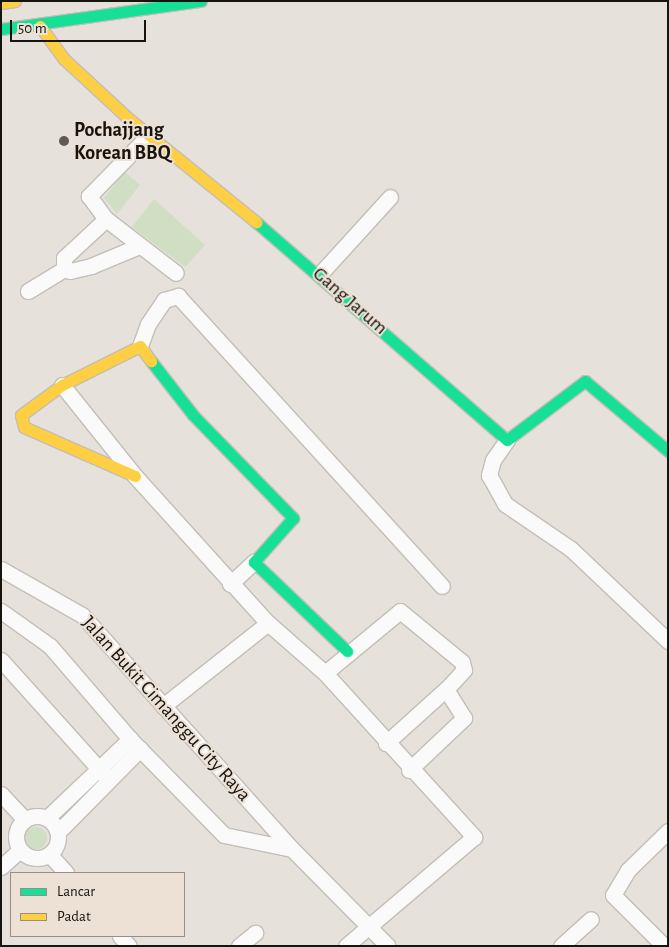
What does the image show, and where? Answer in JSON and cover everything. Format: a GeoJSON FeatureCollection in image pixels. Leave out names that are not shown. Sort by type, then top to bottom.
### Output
{"type":"FeatureCollection","features":[{"type":"Feature","properties":{"kind":"main road"},"geometry":{"type":"LineString","coordinates":[[1,2],[15,1]]}},
{"type":"Feature","properties":{"kind":"main road"},"geometry":{"type":"LineString","coordinates":[[1,29],[40,26],[202,1]]}},
{"type":"Feature","properties":{"kind":"main road","name":"Gang Jarum"},"geometry":{"type":"LineString","coordinates":[[40,26],[64,59],[149,135],[320,274],[507,440]]}},
{"type":"Feature","properties":{"kind":"main road"},"geometry":{"type":"LineString","coordinates":[[135,476],[24,427],[20,415],[62,385],[140,346],[193,415],[293,518],[254,562],[347,652]]}},
{"type":"Feature","properties":{"kind":"main road"},"geometry":{"type":"LineString","coordinates":[[507,440],[585,381],[668,451]]}},
{"type":"Feature","properties":{"kind":"street"},"geometry":{"type":"LineString","coordinates":[[149,135],[89,196],[106,219],[176,273]]}},
{"type":"Feature","properties":{"kind":"street"},"geometry":{"type":"LineString","coordinates":[[320,274],[390,197]]}},
{"type":"Feature","properties":{"kind":"street"},"geometry":{"type":"LineString","coordinates":[[64,269],[64,258],[106,219]]}},
{"type":"Feature","properties":{"kind":"street"},"geometry":{"type":"LineString","coordinates":[[28,291],[64,269],[91,266],[139,246]]}},
{"type":"Feature","properties":{"kind":"street"},"geometry":{"type":"LineString","coordinates":[[140,346],[148,324],[164,300],[178,296],[442,586]]}},
{"type":"Feature","properties":{"kind":"street"},"geometry":{"type":"LineString","coordinates":[[62,385],[135,476],[230,584],[268,623],[325,673],[409,770],[474,837],[346,946]]}},
{"type":"Feature","properties":{"kind":"street"},"geometry":{"type":"LineString","coordinates":[[507,440],[493,460],[489,475],[505,504],[571,549],[668,641]]}},
{"type":"Feature","properties":{"kind":"street"},"geometry":{"type":"LineString","coordinates":[[230,584],[254,562]]}},
{"type":"Feature","properties":{"kind":"street","name":"Jalan Bukit Cimanggu City Raya"},"geometry":{"type":"LineString","coordinates":[[1,569],[82,615],[292,849],[370,925],[388,946]]}},
{"type":"Feature","properties":{"kind":"street","name":"Jalan Bukit Cimanggu City Raya"},"geometry":{"type":"LineString","coordinates":[[1,611],[50,646],[135,744],[224,835],[292,849]]}},
{"type":"Feature","properties":{"kind":"street"},"geometry":{"type":"LineString","coordinates":[[325,673],[395,612],[405,612],[465,666],[446,689],[386,743]]}},
{"type":"Feature","properties":{"kind":"street"},"geometry":{"type":"LineString","coordinates":[[163,706],[268,623]]}},
{"type":"Feature","properties":{"kind":"street"},"geometry":{"type":"LineString","coordinates":[[1,660],[104,774]]}},
{"type":"Feature","properties":{"kind":"street"},"geometry":{"type":"LineString","coordinates":[[409,770],[464,718],[446,689]]}},
{"type":"Feature","properties":{"kind":"street"},"geometry":{"type":"LineString","coordinates":[[25,820],[47,818],[104,774],[135,744]]}},
{"type":"Feature","properties":{"kind":"street"},"geometry":{"type":"LineString","coordinates":[[25,820],[16,834],[20,850],[34,858],[50,855],[57,844],[58,832],[104,774]]}},
{"type":"Feature","properties":{"kind":"street"},"geometry":{"type":"LineString","coordinates":[[1,794],[25,820]]}},
{"type":"Feature","properties":{"kind":"street"},"geometry":{"type":"LineString","coordinates":[[47,818],[58,832]]}},
{"type":"Feature","properties":{"kind":"street"},"geometry":{"type":"LineString","coordinates":[[664,946],[613,895],[628,870],[668,831]]}},
{"type":"Feature","properties":{"kind":"street"},"geometry":{"type":"LineString","coordinates":[[1,867],[20,850]]}},
{"type":"Feature","properties":{"kind":"street"},"geometry":{"type":"LineString","coordinates":[[50,855],[65,872]]}},
{"type":"Feature","properties":{"kind":"street"},"geometry":{"type":"LineString","coordinates":[[561,946],[590,919]]}},
{"type":"Feature","properties":{"kind":"street"},"geometry":{"type":"LineString","coordinates":[[239,946],[255,932]]}},
{"type":"Feature","properties":{"kind":"green space"},"geometry":{"type":"Polygon","coordinates":[[[125,172],[140,185],[117,214],[104,198],[125,172]]]}},
{"type":"Feature","properties":{"kind":"green space"},"geometry":{"type":"Polygon","coordinates":[[[154,199],[205,245],[185,267],[132,227],[154,199]]]}},
{"type":"Feature","properties":{"kind":"green space"},"geometry":{"type":"Polygon","coordinates":[[[36,827],[44,830],[47,838],[44,846],[36,849],[28,846],[25,838],[28,830],[36,827]]]}},
{"type":"Feature","properties":{"kind":"traffic: fast"},"geometry":{"type":"LineString","coordinates":[[1,29],[201,1]]}},
{"type":"Feature","properties":{"kind":"traffic: fast"},"geometry":{"type":"LineString","coordinates":[[256,222],[507,440],[585,381],[668,451]]}},
{"type":"Feature","properties":{"kind":"traffic: fast"},"geometry":{"type":"LineString","coordinates":[[151,361],[193,415],[293,518],[254,562],[347,651]]}},
{"type":"Feature","properties":{"kind":"traffic: slow"},"geometry":{"type":"LineString","coordinates":[[1,3],[15,1]]}},
{"type":"Feature","properties":{"kind":"traffic: slow"},"geometry":{"type":"LineString","coordinates":[[40,26],[64,59],[129,119],[256,222]]}},
{"type":"Feature","properties":{"kind":"traffic: slow"},"geometry":{"type":"LineString","coordinates":[[135,476],[24,427],[21,415],[62,385],[140,346],[151,361]]}},
{"type":"Feature","properties":{"kind":"place","name":"Pochajjang Korean BBQ"},"geometry":{"type":"Point","coordinates":[64,141]}}]}
